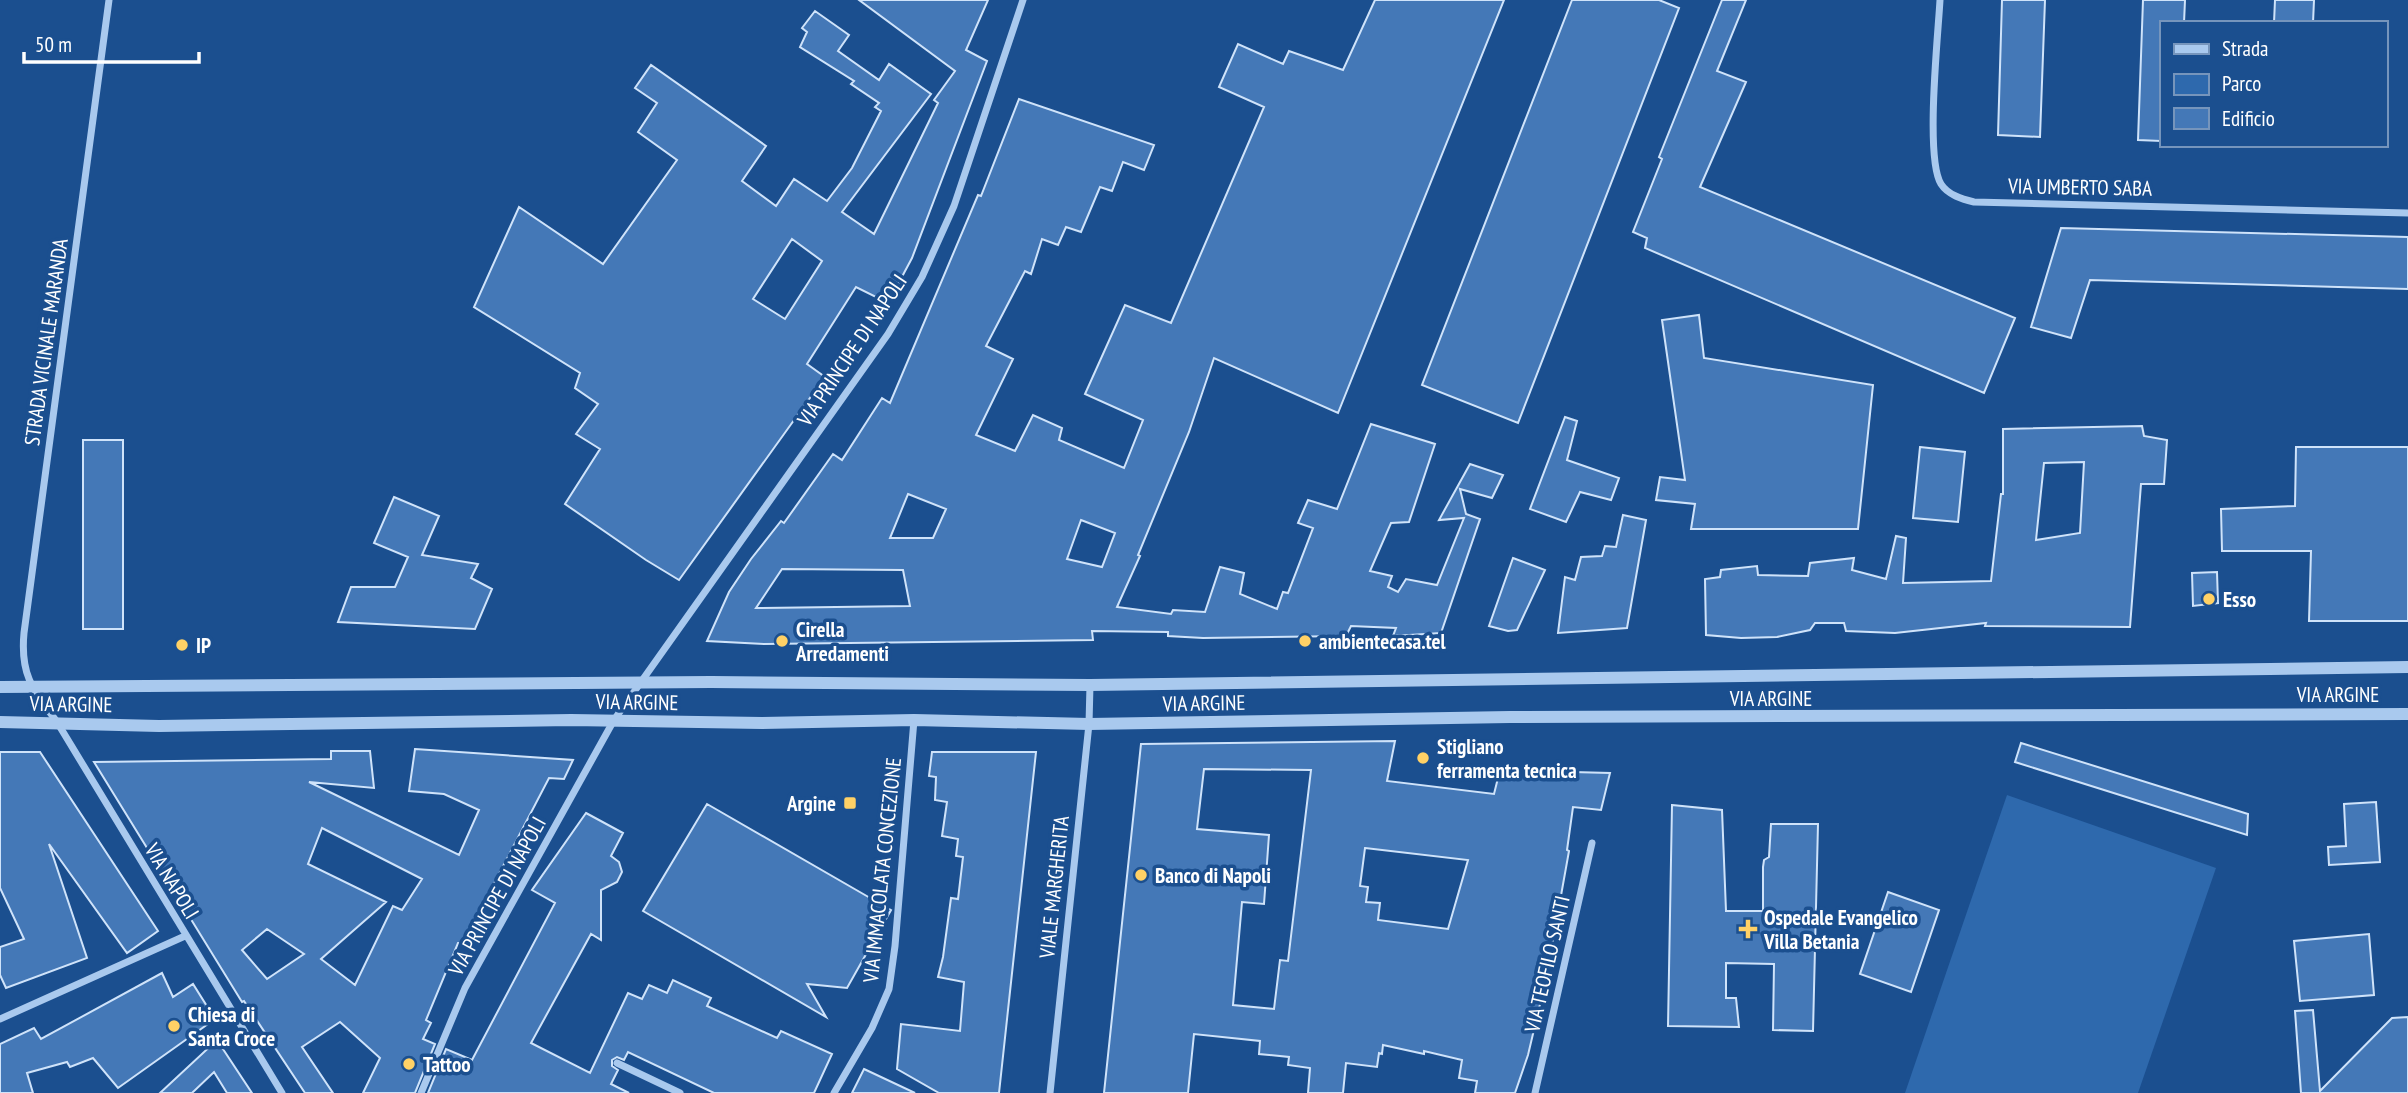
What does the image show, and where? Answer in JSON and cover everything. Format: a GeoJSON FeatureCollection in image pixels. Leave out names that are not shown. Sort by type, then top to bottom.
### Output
{"type":"FeatureCollection","features":[{"type":"Feature","properties":{"kind":"street","name":"STRADA VICINALE MARANDA"},"geometry":{"type":"LineString","coordinates":[[30,687],[24,661],[23,640],[110,0]]}},
{"type":"Feature","properties":{"kind":"street","name":"VIA PRINCIPE DI NAPOLI"},"geometry":{"type":"LineString","coordinates":[[421,1093],[466,988],[614,720],[887,334],[922,277],[954,206],[1023,0]]}},
{"type":"Feature","properties":{"kind":"street","name":"VIA UMBERTO SABA"},"geometry":{"type":"LineString","coordinates":[[1940,0],[1933,151],[1941,184],[1961,198],[1974,202],[2408,213]]}},
{"type":"Feature","properties":{"kind":"street","name":"VIA ARGINE"},"geometry":{"type":"LineString","coordinates":[[0,687],[722,682],[1090,685],[2408,667]]}},
{"type":"Feature","properties":{"kind":"street","name":"VIALE MARGHERITA"},"geometry":{"type":"LineString","coordinates":[[1050,1093],[1089,724],[1090,685]]}},
{"type":"Feature","properties":{"kind":"street","name":"VIA NAPOLI"},"geometry":{"type":"LineString","coordinates":[[30,687],[57,722],[282,1093]]}},
{"type":"Feature","properties":{"kind":"street","name":"VIA ARGINE"},"geometry":{"type":"LineString","coordinates":[[0,722],[159,726],[614,720],[762,723],[914,720],[1089,724],[1510,717],[2408,714]]}},
{"type":"Feature","properties":{"kind":"street","name":"VIA IMMACOLATA CONCEZIONE"},"geometry":{"type":"LineString","coordinates":[[834,1093],[872,1028],[889,989],[914,720]]}},
{"type":"Feature","properties":{"kind":"street","name":"VIA TEOFILO SANTI"},"geometry":{"type":"LineString","coordinates":[[1535,1093],[1592,843]]}},
{"type":"Feature","properties":{"kind":"street"},"geometry":{"type":"LineString","coordinates":[[0,1019],[185,936]]}},
{"type":"Feature","properties":{"kind":"street"},"geometry":{"type":"LineString","coordinates":[[617,1063],[680,1093]]}},
{"type":"Feature","properties":{"kind":"green space"},"geometry":{"type":"Polygon","coordinates":[[[2007,795],[2216,868],[2138,1093],[1905,1093],[2007,795]]]}},
{"type":"Feature","properties":{"kind":"building"},"geometry":{"type":"Polygon","coordinates":[[[859,0],[988,0],[966,50],[987,61],[912,258],[888,303],[856,287],[807,364],[825,377],[679,580],[565,504],[600,449],[576,434],[598,404],[575,388],[580,373],[474,307],[519,207],[603,264],[677,160],[638,132],[657,103],[635,88],[651,65],[766,146],[742,181],[776,206],[794,179],[827,201],[852,168],[881,111],[875,107],[879,103],[851,84],[854,81],[800,47],[807,32],[802,28],[815,11],[849,35],[838,51],[879,80],[889,64],[931,94],[842,212],[874,234],[938,103],[934,100],[955,71],[859,0]],[[792,239],[753,299],[785,319],[822,261],[792,239]]]}},
{"type":"Feature","properties":{"kind":"building"},"geometry":{"type":"Polygon","coordinates":[[[1375,0],[1504,0],[1338,413],[1214,358],[1189,432],[1117,607],[1171,614],[1173,610],[1205,612],[1220,567],[1244,573],[1240,594],[1277,609],[1283,592],[1288,593],[1313,528],[1298,523],[1308,500],[1337,509],[1371,424],[1435,444],[1409,522],[1391,523],[1370,571],[1392,576],[1388,587],[1398,592],[1406,579],[1437,585],[1464,518],[1439,520],[1470,464],[1503,475],[1492,498],[1460,489],[1466,514],[1480,519],[1441,633],[1393,636],[1396,628],[1351,626],[1346,636],[1203,638],[1168,636],[1168,632],[1092,631],[1093,640],[764,644],[707,641],[729,592],[751,559],[781,521],[784,523],[833,454],[842,460],[882,398],[890,403],[978,195],[981,196],[1019,99],[1154,145],[1144,170],[1123,162],[1112,191],[1100,187],[1081,232],[1066,227],[1058,245],[1042,239],[1031,274],[1025,271],[986,346],[1013,359],[976,435],[1015,451],[1033,415],[1062,428],[1059,440],[1124,468],[1143,420],[1085,394],[1125,305],[1171,323],[1264,107],[1219,87],[1238,44],[1283,64],[1289,51],[1343,70],[1375,0]],[[908,494],[890,538],[933,538],[946,509],[908,494]],[[1081,520],[1067,559],[1102,567],[1115,533],[1081,520]],[[782,569],[756,608],[910,606],[903,570],[782,569]]]}},
{"type":"Feature","properties":{"kind":"building"},"geometry":{"type":"Polygon","coordinates":[[[1572,0],[1659,0],[1679,8],[1518,423],[1422,385],[1572,0]]]}},
{"type":"Feature","properties":{"kind":"building"},"geometry":{"type":"Polygon","coordinates":[[[1722,0],[1746,0],[1717,71],[1746,82],[1700,187],[2015,318],[1984,393],[1645,248],[1647,238],[1633,232],[1662,159],[1659,157],[1722,0]]]}},
{"type":"Feature","properties":{"kind":"building"},"geometry":{"type":"Polygon","coordinates":[[[2002,0],[2045,0],[2040,137],[1998,135],[2002,0]]]}},
{"type":"Feature","properties":{"kind":"building"},"geometry":{"type":"Polygon","coordinates":[[[2143,0],[2185,0],[2184,21],[2160,21],[2160,141],[2138,140],[2143,0]]]}},
{"type":"Feature","properties":{"kind":"building"},"geometry":{"type":"Polygon","coordinates":[[[2275,0],[2314,0],[2313,21],[2274,21],[2275,0]]]}},
{"type":"Feature","properties":{"kind":"building"},"geometry":{"type":"Polygon","coordinates":[[[2061,228],[2408,237],[2408,289],[2090,280],[2071,338],[2031,327],[2061,228]]]}},
{"type":"Feature","properties":{"kind":"building"},"geometry":{"type":"Polygon","coordinates":[[[1699,315],[1704,358],[1873,385],[1858,529],[1691,529],[1695,504],[1656,500],[1660,477],[1685,480],[1662,320],[1699,315]]]}},
{"type":"Feature","properties":{"kind":"building"},"geometry":{"type":"Polygon","coordinates":[[[1565,417],[1577,421],[1567,460],[1619,478],[1611,500],[1580,492],[1566,522],[1530,509],[1565,417]]]}},
{"type":"Feature","properties":{"kind":"building"},"geometry":{"type":"Polygon","coordinates":[[[2142,426],[2144,436],[2167,440],[2164,484],[2141,484],[2130,627],[1985,626],[1986,623],[1895,633],[1846,631],[1844,623],[1815,623],[1810,630],[1777,637],[1706,635],[1705,579],[1720,577],[1721,570],[1757,566],[1758,575],[1808,576],[1810,563],[1854,558],[1852,570],[1886,579],[1896,536],[1906,538],[1903,583],[1991,581],[2003,494],[2003,429],[2142,426]],[[2084,462],[2044,463],[2036,540],[2080,533],[2084,462]]]}},
{"type":"Feature","properties":{"kind":"building"},"geometry":{"type":"Polygon","coordinates":[[[83,440],[123,440],[123,629],[83,629],[83,440]]]}},
{"type":"Feature","properties":{"kind":"building"},"geometry":{"type":"Polygon","coordinates":[[[1920,447],[1965,452],[1958,522],[1913,518],[1920,447]]]}},
{"type":"Feature","properties":{"kind":"building"},"geometry":{"type":"Polygon","coordinates":[[[2296,447],[2408,447],[2408,621],[2309,621],[2311,551],[2222,551],[2221,509],[2295,506],[2296,447]]]}},
{"type":"Feature","properties":{"kind":"building"},"geometry":{"type":"Polygon","coordinates":[[[394,497],[439,516],[422,555],[478,564],[471,578],[492,589],[475,629],[338,622],[351,587],[395,587],[408,557],[374,543],[394,497]]]}},
{"type":"Feature","properties":{"kind":"building"},"geometry":{"type":"Polygon","coordinates":[[[1623,515],[1646,520],[1627,628],[1558,633],[1565,577],[1575,580],[1581,557],[1602,556],[1605,546],[1616,547],[1623,515]]]}},
{"type":"Feature","properties":{"kind":"building"},"geometry":{"type":"Polygon","coordinates":[[[1513,558],[1545,570],[1517,630],[1508,631],[1489,626],[1513,558]]]}},
{"type":"Feature","properties":{"kind":"building"},"geometry":{"type":"Polygon","coordinates":[[[2217,572],[2218,603],[2193,606],[2192,573],[2217,572]]]}},
{"type":"Feature","properties":{"kind":"building"},"geometry":{"type":"Polygon","coordinates":[[[1395,741],[1387,781],[1494,794],[1500,770],[1610,773],[1601,810],[1573,807],[1569,851],[1546,979],[1528,1055],[1515,1093],[1475,1093],[1477,1081],[1459,1078],[1462,1060],[1383,1045],[1377,1067],[1346,1063],[1343,1093],[1308,1093],[1310,1068],[1288,1065],[1289,1057],[1259,1054],[1260,1041],[1194,1034],[1188,1093],[1104,1093],[1141,744],[1395,741]],[[1204,769],[1197,829],[1269,835],[1264,904],[1242,902],[1233,1005],[1274,1009],[1280,960],[1288,961],[1311,770],[1204,769]],[[1365,848],[1360,886],[1368,887],[1366,902],[1380,903],[1378,920],[1448,929],[1468,860],[1365,848]]]}},
{"type":"Feature","properties":{"kind":"building"},"geometry":{"type":"Polygon","coordinates":[[[2021,743],[2248,814],[2247,835],[2015,762],[2021,743]]]}},
{"type":"Feature","properties":{"kind":"building"},"geometry":{"type":"Polygon","coordinates":[[[415,749],[573,760],[564,779],[549,778],[463,943],[458,943],[426,1020],[431,1023],[423,1039],[435,1044],[415,1093],[363,1093],[380,1058],[340,1022],[302,1047],[333,1093],[305,1093],[244,1001],[242,1002],[94,762],[331,759],[331,751],[370,751],[374,788],[309,782],[459,855],[479,810],[444,794],[409,791],[415,749]],[[322,828],[308,864],[386,902],[321,959],[355,985],[393,906],[402,910],[422,879],[322,828]],[[267,929],[242,950],[267,979],[304,954],[267,929]]]}},
{"type":"Feature","properties":{"kind":"building"},"geometry":{"type":"Polygon","coordinates":[[[0,752],[40,752],[158,931],[127,953],[49,844],[87,958],[6,988],[0,975],[0,947],[24,939],[0,888],[0,752]]]}},
{"type":"Feature","properties":{"kind":"building"},"geometry":{"type":"Polygon","coordinates":[[[932,752],[1036,752],[999,1093],[939,1093],[897,1069],[901,1024],[960,1031],[964,982],[938,977],[951,898],[958,899],[963,857],[956,856],[958,839],[942,836],[947,802],[935,800],[936,777],[929,776],[932,752]]]}},
{"type":"Feature","properties":{"kind":"building"},"geometry":{"type":"Polygon","coordinates":[[[2376,802],[2380,862],[2329,865],[2328,847],[2346,846],[2344,804],[2376,802]]]}},
{"type":"Feature","properties":{"kind":"building"},"geometry":{"type":"Polygon","coordinates":[[[707,804],[891,910],[847,988],[807,984],[826,1017],[643,911],[707,804]]]}},
{"type":"Feature","properties":{"kind":"building"},"geometry":{"type":"Polygon","coordinates":[[[1672,805],[1722,810],[1726,911],[1763,911],[1763,867],[1764,860],[1769,857],[1771,824],[1818,824],[1813,1031],[1773,1030],[1774,964],[1726,963],[1726,998],[1736,998],[1739,1027],[1668,1026],[1672,805]]]}},
{"type":"Feature","properties":{"kind":"building"},"geometry":{"type":"Polygon","coordinates":[[[586,813],[623,833],[611,856],[619,862],[622,872],[617,882],[601,890],[601,940],[591,934],[531,1043],[590,1073],[628,993],[642,999],[649,985],[667,993],[673,980],[711,998],[707,1006],[777,1038],[781,1031],[832,1054],[814,1093],[714,1093],[628,1052],[624,1060],[617,1057],[612,1060],[612,1066],[618,1070],[611,1084],[629,1093],[428,1093],[446,1049],[472,1060],[555,903],[532,890],[586,813]]]}},
{"type":"Feature","properties":{"kind":"building"},"geometry":{"type":"Polygon","coordinates":[[[1888,892],[1939,910],[1911,992],[1860,974],[1888,892]]]}},
{"type":"Feature","properties":{"kind":"building"},"geometry":{"type":"Polygon","coordinates":[[[2369,934],[2374,995],[2300,1001],[2294,941],[2369,934]]]}},
{"type":"Feature","properties":{"kind":"building"},"geometry":{"type":"Polygon","coordinates":[[[162,973],[173,997],[193,984],[215,1019],[118,1088],[93,1058],[70,1067],[67,1062],[27,1073],[33,1093],[0,1093],[0,1044],[34,1028],[41,1039],[162,973]]]}},
{"type":"Feature","properties":{"kind":"building"},"geometry":{"type":"Polygon","coordinates":[[[2313,1010],[2320,1091],[2392,1018],[2408,1017],[2408,1093],[2301,1093],[2295,1011],[2313,1010]]]}},
{"type":"Feature","properties":{"kind":"building"},"geometry":{"type":"Polygon","coordinates":[[[217,1040],[252,1093],[227,1093],[214,1072],[192,1093],[160,1093],[217,1040]]]}},
{"type":"Feature","properties":{"kind":"building"},"geometry":{"type":"Polygon","coordinates":[[[864,1069],[915,1093],[852,1093],[864,1069]]]}},
{"type":"Feature","properties":{"kind":"place","name":"Esso"},"geometry":{"type":"Point","coordinates":[2209,599]}},
{"type":"Feature","properties":{"kind":"place","name":"Cirella Arredamenti"},"geometry":{"type":"Point","coordinates":[782,641]}},
{"type":"Feature","properties":{"kind":"place","name":"ambientecasa.tel"},"geometry":{"type":"Point","coordinates":[1305,641]}},
{"type":"Feature","properties":{"kind":"place","name":"IP"},"geometry":{"type":"Point","coordinates":[182,645]}},
{"type":"Feature","properties":{"kind":"place","name":"Stigliano ferramenta tecnica"},"geometry":{"type":"Point","coordinates":[1423,758]}},
{"type":"Feature","properties":{"kind":"place","name":"Argine"},"geometry":{"type":"Point","coordinates":[850,803]}},
{"type":"Feature","properties":{"kind":"place","name":"Banco di Napoli"},"geometry":{"type":"Point","coordinates":[1141,875]}},
{"type":"Feature","properties":{"kind":"place","name":"Ospedale Evangelico Villa Betania"},"geometry":{"type":"Point","coordinates":[1748,929]}},
{"type":"Feature","properties":{"kind":"place","name":"Chiesa di Santa Croce"},"geometry":{"type":"Point","coordinates":[174,1026]}},
{"type":"Feature","properties":{"kind":"place","name":"Tattoo"},"geometry":{"type":"Point","coordinates":[409,1064]}}]}
